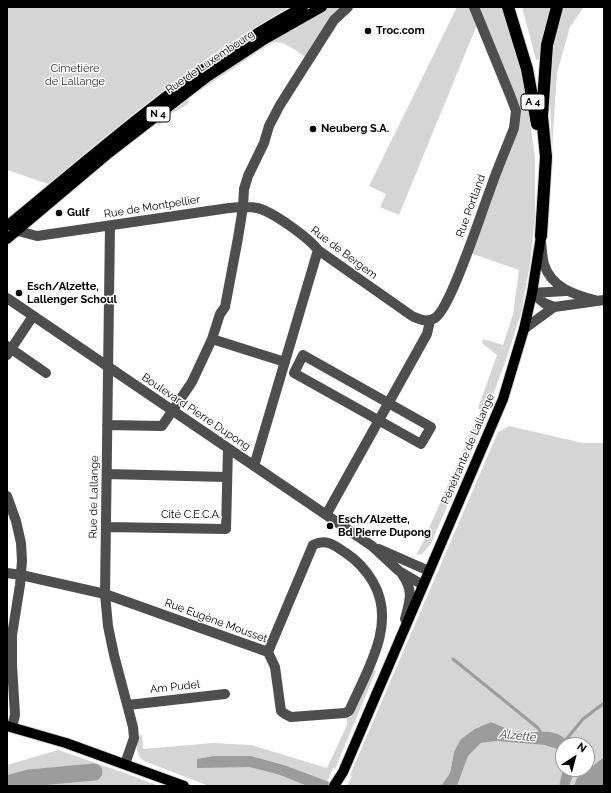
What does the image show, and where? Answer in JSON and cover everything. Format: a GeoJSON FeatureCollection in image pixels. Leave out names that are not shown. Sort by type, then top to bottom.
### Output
{"type":"FeatureCollection","features":[{"type":"Feature","properties":{"kind":"highway","name":"A 4"},"geometry":{"type":"LineString","coordinates":[[508,7],[527,70],[537,122],[543,200]]}},
{"type":"Feature","properties":{"kind":"highway","name":"A 4"},"geometry":{"type":"LineString","coordinates":[[516,7],[537,85],[542,116],[546,157],[543,200]]}},
{"type":"Feature","properties":{"kind":"highway","name":"A 4"},"geometry":{"type":"LineString","coordinates":[[542,116],[547,45],[557,7]]}},
{"type":"Feature","properties":{"kind":"highway"},"geometry":{"type":"LineString","coordinates":[[541,236],[543,200]]}},
{"type":"Feature","properties":{"kind":"main road","name":"Rue de Luxembourg"},"geometry":{"type":"LineString","coordinates":[[7,226],[149,109],[193,76],[275,22],[303,7]]}},
{"type":"Feature","properties":{"kind":"main road"},"geometry":{"type":"LineString","coordinates":[[262,41],[279,26],[311,7]]}},
{"type":"Feature","properties":{"kind":"main road","name":"Rue de Luxembourg"},"geometry":{"type":"LineString","coordinates":[[7,239],[109,152],[174,101],[207,77],[262,41],[322,7]]}},
{"type":"Feature","properties":{"kind":"main road"},"geometry":{"type":"LineString","coordinates":[[18,230],[23,213]]}},
{"type":"Feature","properties":{"kind":"main road","name":"Pénétrante de Lallange"},"geometry":{"type":"LineString","coordinates":[[339,786],[343,772],[503,399],[524,329],[532,293],[541,236]]}},
{"type":"Feature","properties":{"kind":"main road"},"geometry":{"type":"LineString","coordinates":[[10,727],[66,743],[184,786]]}},
{"type":"Feature","properties":{"kind":"main road","name":"Pénétrante de Lallange"},"geometry":{"type":"LineString","coordinates":[[334,786],[343,772]]}},
{"type":"Feature","properties":{"kind":"street"},"geometry":{"type":"LineString","coordinates":[[107,425],[162,426],[192,382],[212,339],[220,314],[225,307],[243,207],[244,189],[248,176],[264,143],[269,126],[280,105],[334,20],[348,7]]}},
{"type":"Feature","properties":{"kind":"street","name":"Rue Portland"},"geometry":{"type":"LineString","coordinates":[[430,321],[436,318],[444,308],[514,128],[516,111],[474,7]]}},
{"type":"Feature","properties":{"kind":"street","name":"Rue de Montpellier"},"geometry":{"type":"LineString","coordinates":[[18,230],[37,236],[243,207]]}},
{"type":"Feature","properties":{"kind":"street","name":"Rue de Bergem"},"geometry":{"type":"LineString","coordinates":[[243,207],[257,208],[269,212],[314,244],[318,250],[412,316],[423,321],[430,321]]}},
{"type":"Feature","properties":{"kind":"street","name":"Rue de Lallange"},"geometry":{"type":"LineString","coordinates":[[110,226],[105,594],[112,648],[133,727],[134,738],[125,764]]}},
{"type":"Feature","properties":{"kind":"street"},"geometry":{"type":"LineString","coordinates":[[541,236],[544,263],[548,274],[554,281],[566,291],[580,296],[600,300]]}},
{"type":"Feature","properties":{"kind":"street"},"geometry":{"type":"LineString","coordinates":[[254,466],[318,250]]}},
{"type":"Feature","properties":{"kind":"street"},"geometry":{"type":"LineString","coordinates":[[532,293],[566,291]]}},
{"type":"Feature","properties":{"kind":"street"},"geometry":{"type":"LineString","coordinates":[[532,293],[554,307]]}},
{"type":"Feature","properties":{"kind":"street","name":"Boulevard Pierre Dupong"},"geometry":{"type":"LineString","coordinates":[[7,298],[372,546],[400,571],[423,585]]}},
{"type":"Feature","properties":{"kind":"street"},"geometry":{"type":"LineString","coordinates":[[524,329],[554,307],[600,300]]}},
{"type":"Feature","properties":{"kind":"street"},"geometry":{"type":"LineString","coordinates":[[33,316],[8,350],[46,373]]}},
{"type":"Feature","properties":{"kind":"street"},"geometry":{"type":"LineString","coordinates":[[326,515],[428,334],[430,321]]}},
{"type":"Feature","properties":{"kind":"street"},"geometry":{"type":"LineString","coordinates":[[212,339],[285,362]]}},
{"type":"Feature","properties":{"kind":"street"},"geometry":{"type":"LineString","coordinates":[[304,355],[389,403],[431,427],[421,444],[294,373],[304,355]]}},
{"type":"Feature","properties":{"kind":"street","name":"Cité C.E.C.A."},"geometry":{"type":"LineString","coordinates":[[106,527],[226,529],[226,477],[228,448]]}},
{"type":"Feature","properties":{"kind":"street"},"geometry":{"type":"LineString","coordinates":[[107,474],[226,477]]}},
{"type":"Feature","properties":{"kind":"street"},"geometry":{"type":"LineString","coordinates":[[7,496],[16,521],[21,543],[22,561],[12,635],[15,715],[10,727]]}},
{"type":"Feature","properties":{"kind":"street","name":"Rue Eugène Mousset"},"geometry":{"type":"LineString","coordinates":[[7,573],[105,594],[268,652],[275,666],[281,711],[290,718],[345,713],[351,707],[377,647],[382,629],[383,609],[377,588],[366,570],[350,556],[332,544],[321,542],[313,545],[268,652]]}},
{"type":"Feature","properties":{"kind":"street","name":"Boulevard Pierre Dupong"},"geometry":{"type":"LineString","coordinates":[[372,546],[429,571]]}},
{"type":"Feature","properties":{"kind":"street","name":"Boulevard Pierre Dupong"},"geometry":{"type":"LineString","coordinates":[[400,571],[408,583],[411,594],[400,639]]}},
{"type":"Feature","properties":{"kind":"street","name":"Am Pudel"},"geometry":{"type":"LineString","coordinates":[[128,704],[225,694]]}},
{"type":"Feature","properties":{"kind":"green space","name":"Cimetière de Lallange"},"geometry":{"type":"Polygon","coordinates":[[[7,7],[289,7],[227,45],[191,70],[101,140],[48,184],[7,170],[7,7]]]}},
{"type":"Feature","properties":{"kind":"green space"},"geometry":{"type":"Polygon","coordinates":[[[322,7],[348,7],[308,59],[286,44],[276,42],[271,43],[189,98],[188,104],[162,121],[160,125],[149,121],[322,7]]]}},
{"type":"Feature","properties":{"kind":"green space"},"geometry":{"type":"Polygon","coordinates":[[[457,7],[474,7],[479,20],[399,215],[380,207],[386,194],[369,186],[457,7]]]}},
{"type":"Feature","properties":{"kind":"green space"},"geometry":{"type":"Polygon","coordinates":[[[475,7],[503,7],[520,62],[535,157],[535,219],[530,264],[521,313],[508,354],[487,412],[431,544],[422,554],[416,555],[481,410],[478,408],[497,355],[482,343],[483,339],[503,345],[513,314],[519,270],[467,252],[515,120],[475,7]]]}},
{"type":"Feature","properties":{"kind":"green space"},"geometry":{"type":"Polygon","coordinates":[[[522,7],[552,7],[541,59],[536,60],[522,7]]]}},
{"type":"Feature","properties":{"kind":"green space"},"geometry":{"type":"Polygon","coordinates":[[[563,7],[584,7],[570,27],[557,73],[552,149],[549,83],[551,47],[563,7]]]}},
{"type":"Feature","properties":{"kind":"green space"},"geometry":{"type":"Polygon","coordinates":[[[509,426],[583,443],[604,443],[604,757],[595,764],[595,737],[555,737],[534,731],[524,732],[506,728],[491,722],[454,752],[450,773],[441,786],[347,786],[352,776],[350,775],[498,432],[509,426]]]}},
{"type":"Feature","properties":{"kind":"green space"},"geometry":{"type":"Polygon","coordinates":[[[372,669],[376,671],[335,769],[333,768],[327,782],[284,765],[251,756],[213,756],[197,759],[197,767],[249,767],[280,775],[307,786],[209,786],[144,761],[139,756],[137,747],[138,737],[142,734],[143,749],[213,743],[251,745],[327,768],[347,725],[347,717],[352,716],[372,669]]]}},
{"type":"Feature","properties":{"kind":"green space"},"geometry":{"type":"Polygon","coordinates":[[[497,741],[544,745],[555,748],[555,777],[562,777],[559,786],[457,786],[468,756],[481,743],[497,741]]]}},
{"type":"Feature","properties":{"kind":"green space"},"geometry":{"type":"Polygon","coordinates":[[[58,750],[159,786],[7,786],[7,765],[58,750]]]}},
{"type":"Feature","properties":{"kind":"green space"},"geometry":{"type":"Polygon","coordinates":[[[573,777],[579,777],[574,786],[569,786],[573,777]]]}},
{"type":"Feature","properties":{"kind":"water"},"geometry":{"type":"Polygon","coordinates":[[[491,722],[516,731],[550,732],[562,737],[555,737],[555,748],[544,745],[497,741],[481,743],[468,756],[457,786],[441,786],[450,773],[454,752],[461,739],[475,729],[491,722]]]}},
{"type":"Feature","properties":{"kind":"water"},"geometry":{"type":"Polygon","coordinates":[[[213,756],[251,756],[284,765],[340,786],[307,786],[280,775],[249,767],[197,768],[197,759],[213,756]]]}},
{"type":"Feature","properties":{"kind":"water"},"geometry":{"type":"Polygon","coordinates":[[[604,757],[604,786],[574,786],[578,777],[595,777],[595,764],[604,757]]]}},
{"type":"Feature","properties":{"kind":"water"},"geometry":{"type":"Polygon","coordinates":[[[561,777],[573,777],[569,786],[559,786],[561,777]]]}},
{"type":"Feature","properties":{"kind":"waterway"},"geometry":{"type":"LineString","coordinates":[[453,659],[538,728],[542,734]]}},
{"type":"Feature","properties":{"kind":"waterway"},"geometry":{"type":"LineString","coordinates":[[568,737],[583,719],[604,703]]}},
{"type":"Feature","properties":{"kind":"waterway","name":"Alzette"},"geometry":{"type":"LineString","coordinates":[[7,784],[29,778],[94,772]]}},
{"type":"Feature","properties":{"kind":"place","name":"Troc.com"},"geometry":{"type":"Point","coordinates":[368,31]}},
{"type":"Feature","properties":{"kind":"place","name":"Neuberg S.A."},"geometry":{"type":"Point","coordinates":[313,129]}},
{"type":"Feature","properties":{"kind":"place","name":"Gulf"},"geometry":{"type":"Point","coordinates":[59,213]}},
{"type":"Feature","properties":{"kind":"place","name":"Esch/Alzette, Lallenger Schoul"},"geometry":{"type":"Point","coordinates":[19,293]}},
{"type":"Feature","properties":{"kind":"place","name":"Esch/Alzette, Bd Pierre Dupong"},"geometry":{"type":"Point","coordinates":[330,526]}}]}
